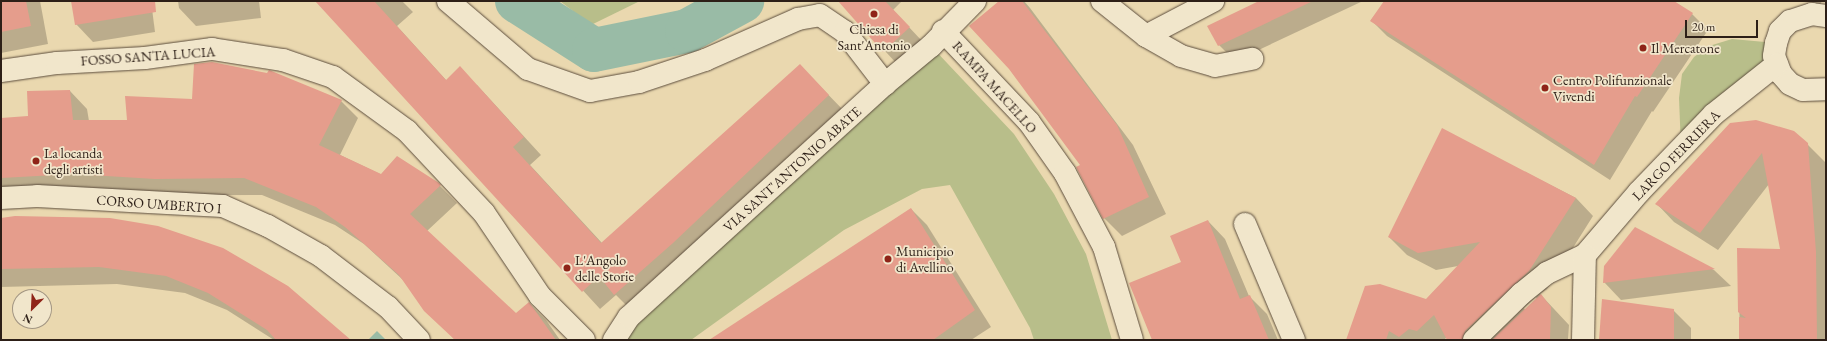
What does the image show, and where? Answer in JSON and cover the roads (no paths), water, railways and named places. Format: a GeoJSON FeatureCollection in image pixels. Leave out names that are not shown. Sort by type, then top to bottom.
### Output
{"type":"FeatureCollection","features":[{"type":"Feature","properties":{"kind":"street"},"geometry":{"type":"LineString","coordinates":[[448,1],[528,69],[590,91],[639,82],[705,60],[798,19],[820,16],[845,32],[885,84]]}},
{"type":"Feature","properties":{"kind":"street","name":"VIA SANT'ANTONIO ABATE"},"geometry":{"type":"LineString","coordinates":[[614,340],[629,317],[885,84],[931,46],[943,31],[975,1]]}},
{"type":"Feature","properties":{"kind":"street"},"geometry":{"type":"LineString","coordinates":[[1102,1],[1146,36],[1181,56],[1215,66],[1252,59]]}},
{"type":"Feature","properties":{"kind":"street"},"geometry":{"type":"LineString","coordinates":[[1146,36],[1213,1]]}},
{"type":"Feature","properties":{"kind":"street"},"geometry":{"type":"LineString","coordinates":[[1826,16],[1812,14],[1790,21],[1780,31],[1776,43],[1777,64],[1781,74],[1790,84],[1803,90],[1826,89]]}},
{"type":"Feature","properties":{"kind":"street","name":"RAMPA MACELLO"},"geometry":{"type":"LineString","coordinates":[[943,31],[1029,122],[1064,172],[1104,247],[1132,340]]}},
{"type":"Feature","properties":{"kind":"street","name":"FOSSO SANTA LUCIA"},"geometry":{"type":"LineString","coordinates":[[1,70],[57,63],[145,58],[212,49],[283,60],[333,76],[407,131],[484,213],[540,296],[584,340]]}},
{"type":"Feature","properties":{"kind":"street","name":"LARGO FERRIERA"},"geometry":{"type":"LineString","coordinates":[[1584,255],[1639,192],[1714,114],[1777,64]]}},
{"type":"Feature","properties":{"kind":"street","name":"CORSO UMBERTO I"},"geometry":{"type":"LineString","coordinates":[[1,198],[37,196],[223,206],[268,226],[321,256],[388,306],[419,340]]}},
{"type":"Feature","properties":{"kind":"street"},"geometry":{"type":"LineString","coordinates":[[1245,224],[1294,340]]}},
{"type":"Feature","properties":{"kind":"street"},"geometry":{"type":"LineString","coordinates":[[1474,340],[1521,294],[1547,273],[1584,255],[1583,340]]}},
{"type":"Feature","properties":{"kind":"waterway"},"geometry":{"type":"LineString","coordinates":[[517,1],[594,50],[687,31],[742,1]]}},
{"type":"Feature","properties":{"kind":"place","name":"Chiesa di Sant'Antonio"},"geometry":{"type":"Point","coordinates":[874,14]}},
{"type":"Feature","properties":{"kind":"place","name":"Il Mercatone"},"geometry":{"type":"Point","coordinates":[1643,48]}},
{"type":"Feature","properties":{"kind":"place","name":"Centro Polifunzionale Vivendi"},"geometry":{"type":"Point","coordinates":[1545,88]}},
{"type":"Feature","properties":{"kind":"place","name":"La locanda degli artisti"},"geometry":{"type":"Point","coordinates":[36,161]}},
{"type":"Feature","properties":{"kind":"place","name":"Municipio di Avellino"},"geometry":{"type":"Point","coordinates":[888,259]}},
{"type":"Feature","properties":{"kind":"place","name":"L'Angolo delle Storie"},"geometry":{"type":"Point","coordinates":[567,268]}}]}
